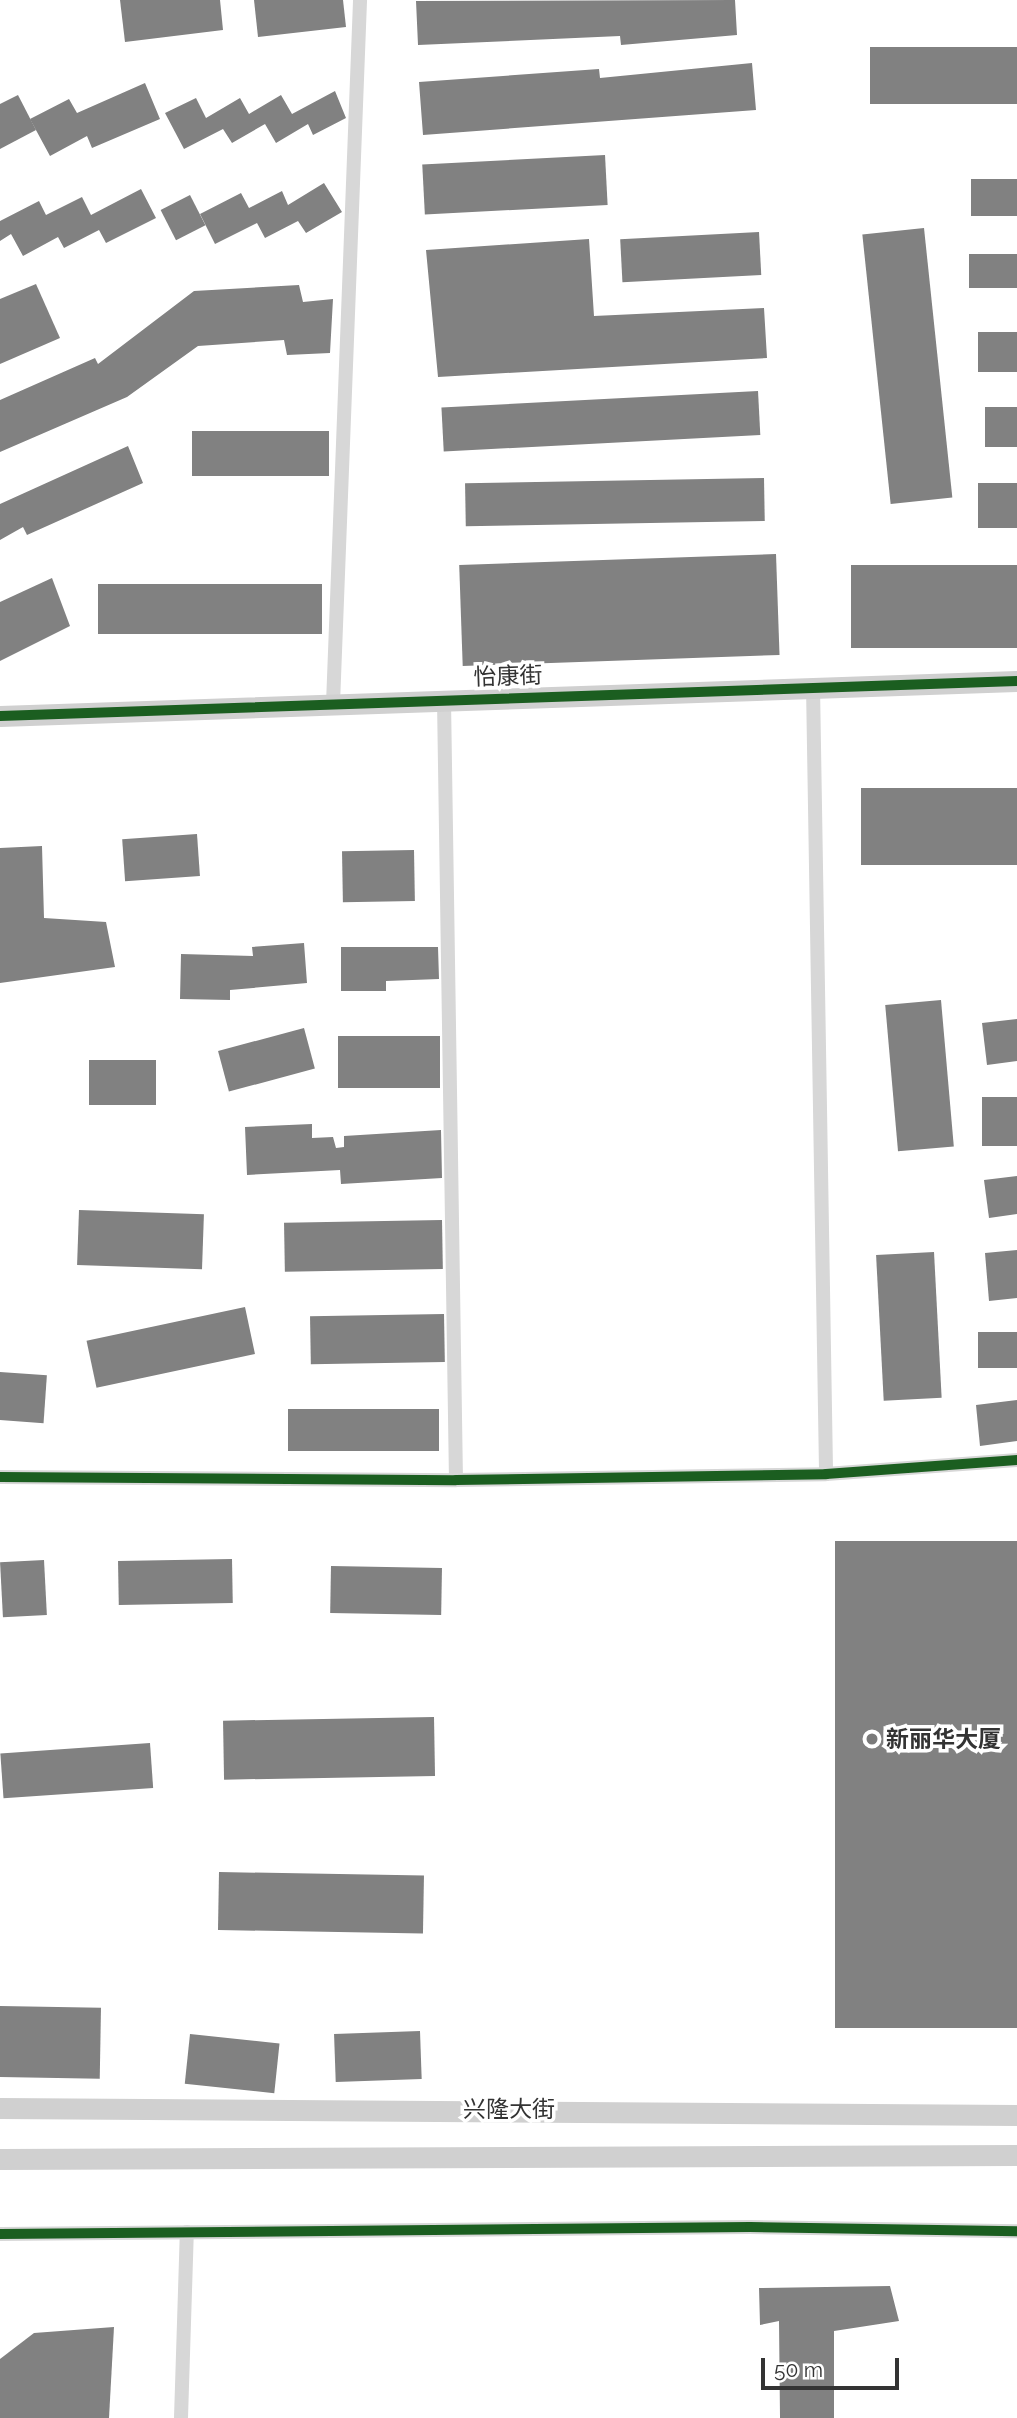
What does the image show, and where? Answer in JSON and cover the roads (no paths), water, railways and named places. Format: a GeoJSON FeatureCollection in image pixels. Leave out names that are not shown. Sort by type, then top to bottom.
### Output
{"type":"FeatureCollection","features":[{"type":"Feature","properties":{"kind":"main road","name":"怡康街"},"geometry":{"type":"LineString","coordinates":[[0,716],[1017,681]]}},
{"type":"Feature","properties":{"kind":"main road","name":"兴隆大街"},"geometry":{"type":"LineString","coordinates":[[0,2108],[1017,2115]]}},
{"type":"Feature","properties":{"kind":"main road"},"geometry":{"type":"LineString","coordinates":[[0,2159],[1017,2155]]}},
{"type":"Feature","properties":{"kind":"street"},"geometry":{"type":"LineString","coordinates":[[333,704],[360,0]]}},
{"type":"Feature","properties":{"kind":"street"},"geometry":{"type":"LineString","coordinates":[[813,686],[826,1474]]}},
{"type":"Feature","properties":{"kind":"street"},"geometry":{"type":"LineString","coordinates":[[444,700],[456,1480]]}},
{"type":"Feature","properties":{"kind":"street"},"geometry":{"type":"LineString","coordinates":[[0,1476],[456,1480],[826,1474],[1017,1460]]}},
{"type":"Feature","properties":{"kind":"street"},"geometry":{"type":"LineString","coordinates":[[0,2234],[750,2227],[1017,2231]]}},
{"type":"Feature","properties":{"kind":"street"},"geometry":{"type":"LineString","coordinates":[[181,2418],[187,2232]]}},
{"type":"Feature","properties":{"kind":"place","name":"新丽华大厦"},"geometry":{"type":"Point","coordinates":[872,1739]}}]}
